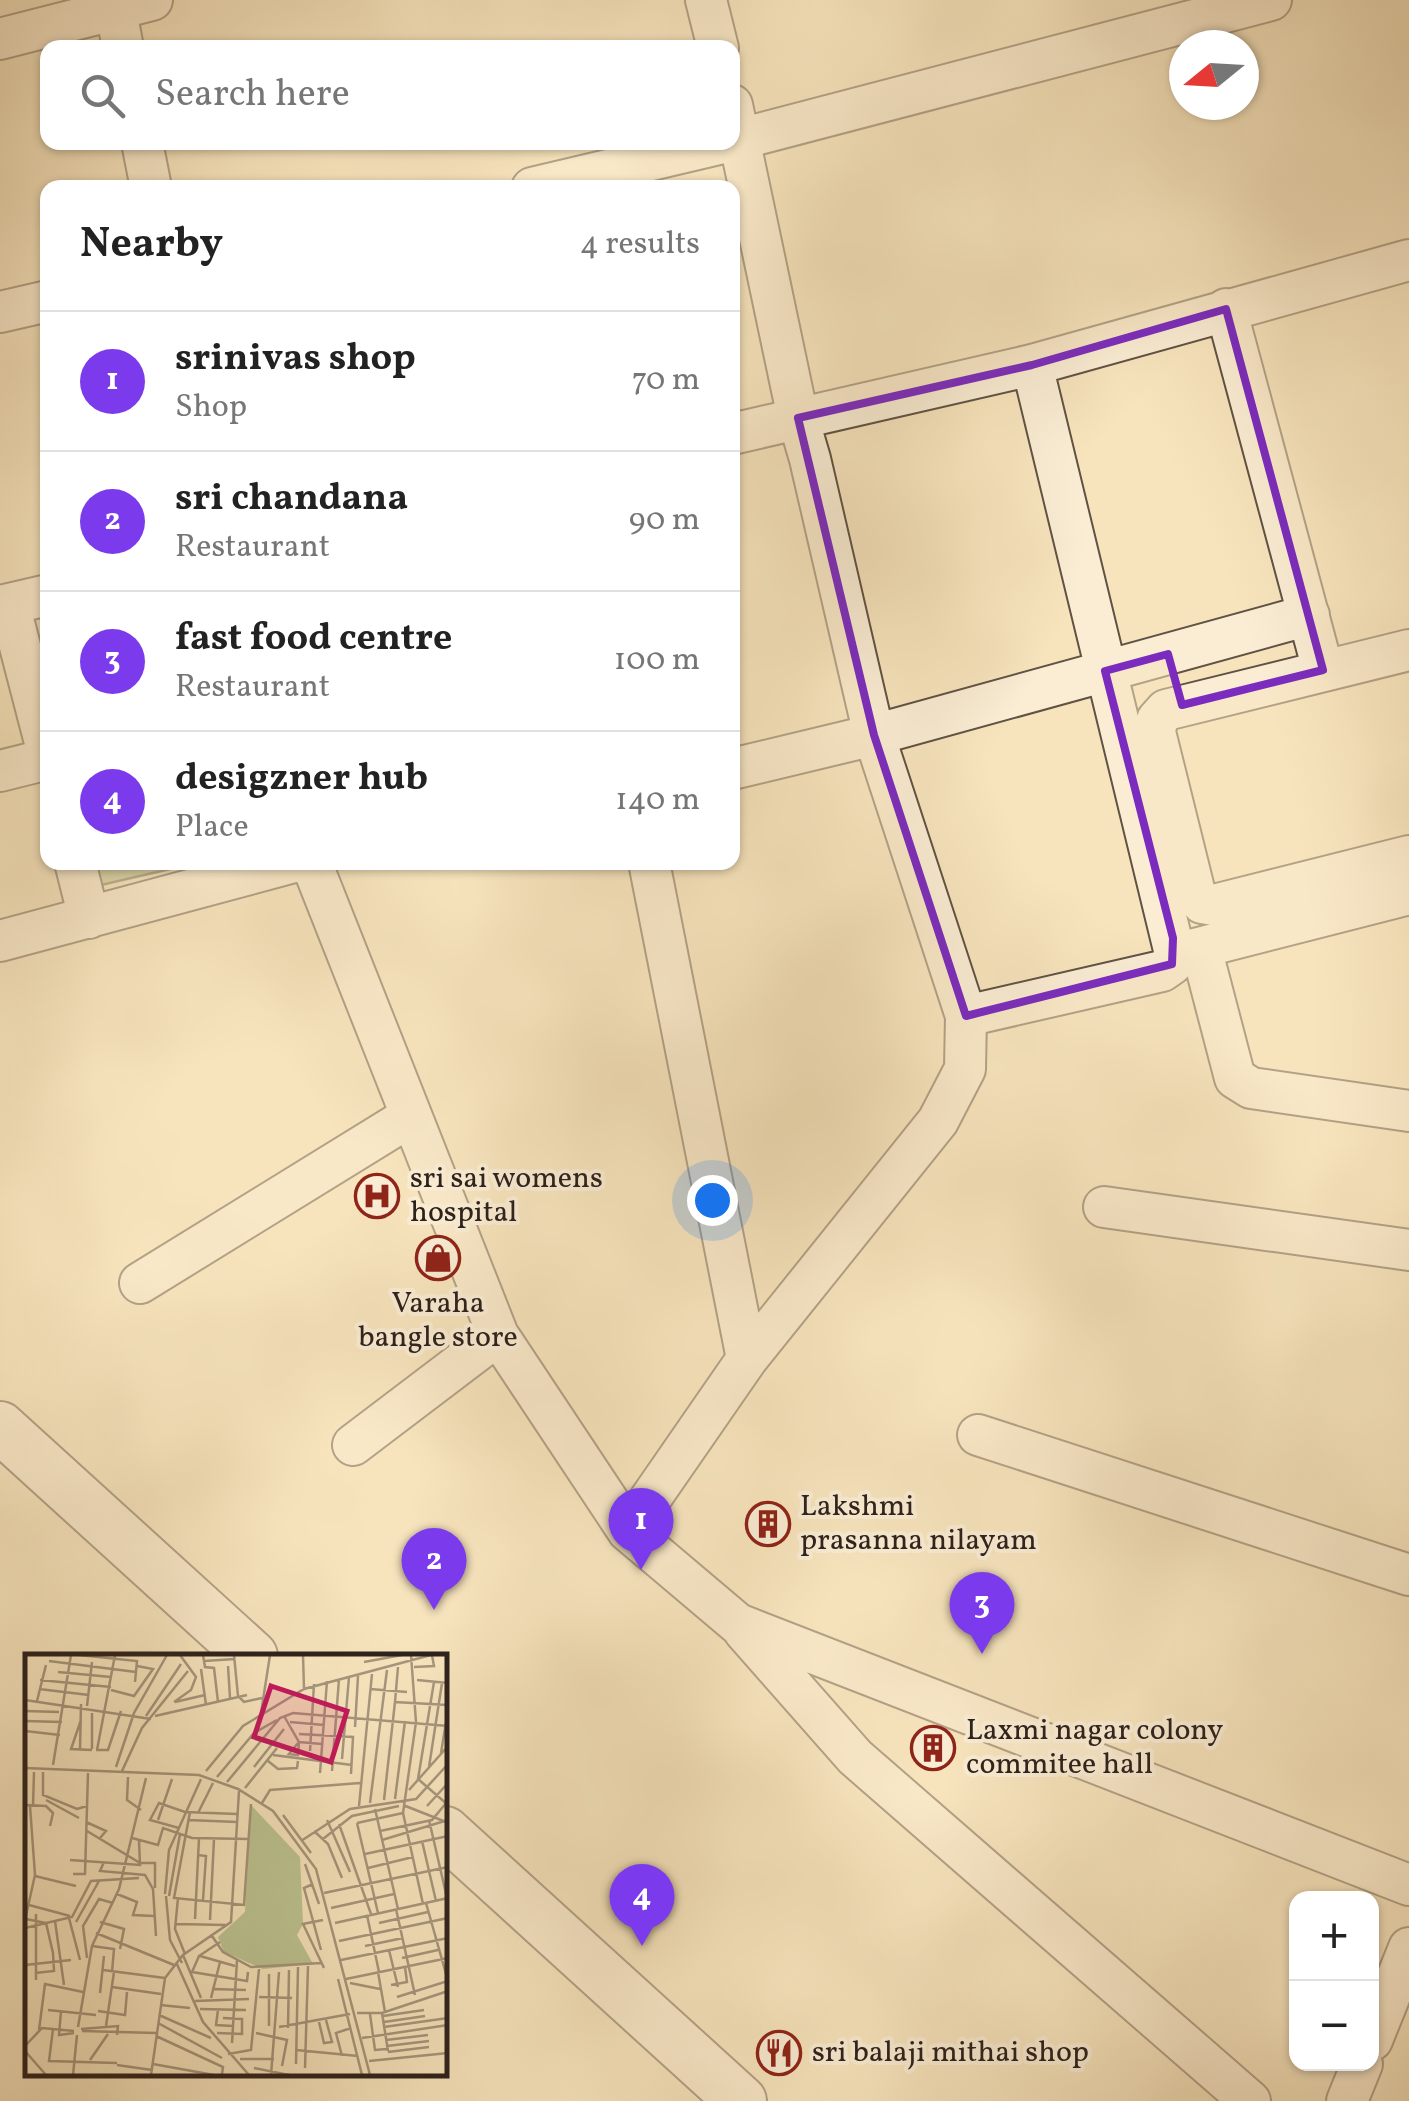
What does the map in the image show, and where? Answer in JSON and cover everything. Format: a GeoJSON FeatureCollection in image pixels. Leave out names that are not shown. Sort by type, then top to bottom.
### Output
{"type":"FeatureCollection","features":[{"type":"Feature","properties":{"kind":"street"},"geometry":{"type":"LineString","coordinates":[[706,0],[716,40]]}},
{"type":"Feature","properties":{"kind":"street"},"geometry":{"type":"LineString","coordinates":[[740,130],[1271,0]]}},
{"type":"Feature","properties":{"kind":"street"},"geometry":{"type":"LineString","coordinates":[[0,39],[126,14]]}},
{"type":"Feature","properties":{"kind":"street"},"geometry":{"type":"LineString","coordinates":[[144,150],[149,180]]}},
{"type":"Feature","properties":{"kind":"street"},"geometry":{"type":"LineString","coordinates":[[561,180],[668,150]]}},
{"type":"Feature","properties":{"kind":"street"},"geometry":{"type":"LineString","coordinates":[[628,1531],[748,1359],[938,1122],[965,1070],[966,1016],[874,735],[737,150]]}},
{"type":"Feature","properties":{"kind":"street"},"geometry":{"type":"LineString","coordinates":[[740,432],[1032,365],[1409,260]]}},
{"type":"Feature","properties":{"kind":"street"},"geometry":{"type":"LineString","coordinates":[[0,312],[40,303]]}},
{"type":"Feature","properties":{"kind":"street"},"geometry":{"type":"LineString","coordinates":[[1226,310],[1323,670]]}},
{"type":"Feature","properties":{"kind":"street"},"geometry":{"type":"LineString","coordinates":[[1032,365],[1106,671],[1188,950],[1235,1078],[1251,1088],[1409,1111]]}},
{"type":"Feature","properties":{"kind":"street"},"geometry":{"type":"LineString","coordinates":[[19,602],[40,714]]}},
{"type":"Feature","properties":{"kind":"street"},"geometry":{"type":"LineString","coordinates":[[740,766],[874,735],[1309,615]]}},
{"type":"Feature","properties":{"kind":"street"},"geometry":{"type":"LineString","coordinates":[[1409,650],[1166,710],[1156,720],[1155,732],[1195,893],[1202,903],[1214,905],[1409,856]]}},
{"type":"Feature","properties":{"kind":"street"},"geometry":{"type":"LineString","coordinates":[[1168,654],[1182,705]]}},
{"type":"Feature","properties":{"kind":"street"},"geometry":{"type":"LineString","coordinates":[[0,770],[40,758]]}},
{"type":"Feature","properties":{"kind":"street"},"geometry":{"type":"LineString","coordinates":[[77,870],[89,918]]}},
{"type":"Feature","properties":{"kind":"street"},"geometry":{"type":"LineString","coordinates":[[0,940],[265,870]]}},
{"type":"Feature","properties":{"kind":"street"},"geometry":{"type":"LineString","coordinates":[[314,870],[498,1335],[628,1531],[738,1624],[856,1757],[1250,2101]]}},
{"type":"Feature","properties":{"kind":"street"},"geometry":{"type":"LineString","coordinates":[[651,870],[748,1359]]}},
{"type":"Feature","properties":{"kind":"street"},"geometry":{"type":"LineString","coordinates":[[966,1016],[1162,971],[1188,950],[1409,894]]}},
{"type":"Feature","properties":{"kind":"street"},"geometry":{"type":"LineString","coordinates":[[140,1283],[411,1116]]}},
{"type":"Feature","properties":{"kind":"street"},"geometry":{"type":"LineString","coordinates":[[1104,1207],[1409,1250]]}},
{"type":"Feature","properties":{"kind":"street"},"geometry":{"type":"LineString","coordinates":[[353,1445],[498,1335]]}},
{"type":"Feature","properties":{"kind":"street"},"geometry":{"type":"LineString","coordinates":[[0,1428],[250,1654]]}},
{"type":"Feature","properties":{"kind":"street"},"geometry":{"type":"LineString","coordinates":[[978,1435],[1409,1574]]}},
{"type":"Feature","properties":{"kind":"street"},"geometry":{"type":"LineString","coordinates":[[738,1624],[1409,1885]]}},
{"type":"Feature","properties":{"kind":"street"},"geometry":{"type":"LineString","coordinates":[[448,1835],[741,2101]]}},
{"type":"Feature","properties":{"kind":"street"},"geometry":{"type":"LineString","coordinates":[[1379,2023],[1409,1948]]}},
{"type":"Feature","properties":{"kind":"street"},"geometry":{"type":"LineString","coordinates":[[1347,2101],[1359,2071]]}},
{"type":"Feature","properties":{"kind":"highlighted area"},"geometry":{"type":"Polygon","coordinates":[[[1226,309],[1323,670],[1182,705],[1168,654],[1105,671],[1173,938],[1172,964],[966,1016],[874,735],[798,418],[1032,365],[1226,309]]]}},
{"type":"Feature","properties":{"kind":"green space"},"geometry":{"type":"Polygon","coordinates":[[[97,870],[166,870],[101,885],[97,870]]]}},
{"type":"Feature","properties":{"kind":"place","name":"sri sai womens hospital"},"geometry":{"type":"Point","coordinates":[377,1196]}},
{"type":"Feature","properties":{"kind":"place","name":"Varaha bangle store"},"geometry":{"type":"Point","coordinates":[438,1258]}},
{"type":"Feature","properties":{"kind":"place","name":"Lakshmi prasanna nilayam"},"geometry":{"type":"Point","coordinates":[768,1524]}},
{"type":"Feature","properties":{"kind":"place","name":"srinivas shop"},"geometry":{"type":"Point","coordinates":[641,1570]}},
{"type":"Feature","properties":{"kind":"place","name":"sri chandana"},"geometry":{"type":"Point","coordinates":[434,1610]}},
{"type":"Feature","properties":{"kind":"place","name":"fast food centre"},"geometry":{"type":"Point","coordinates":[982,1654]}},
{"type":"Feature","properties":{"kind":"place","name":"Laxmi nagar colony commitee hall"},"geometry":{"type":"Point","coordinates":[933,1748]}},
{"type":"Feature","properties":{"kind":"place","name":"desigzner hub"},"geometry":{"type":"Point","coordinates":[642,1946]}},
{"type":"Feature","properties":{"kind":"place","name":"sri balaji mithai shop"},"geometry":{"type":"Point","coordinates":[779,2053]}}]}
